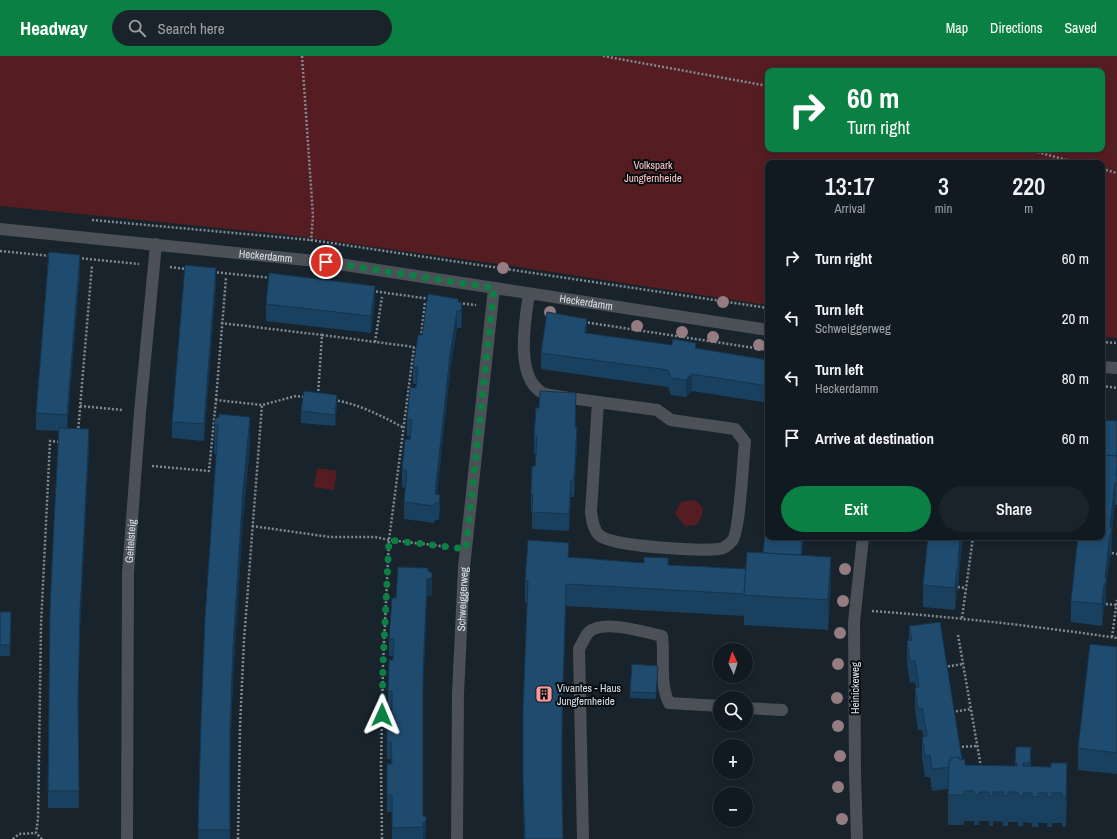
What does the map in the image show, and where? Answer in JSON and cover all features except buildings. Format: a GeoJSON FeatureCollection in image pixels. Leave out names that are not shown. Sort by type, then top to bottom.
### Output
{"type":"FeatureCollection","features":[{"type":"Feature","properties":{"kind":"street","name":"Heckerdamm"},"geometry":{"type":"LineString","coordinates":[[0,229],[326,262],[765,330]]}},
{"type":"Feature","properties":{"kind":"street","name":"Geitelsteig"},"geometry":{"type":"LineString","coordinates":[[126,839],[128,573],[140,412],[156,244]]}},
{"type":"Feature","properties":{"kind":"street","name":"Schweiggerweg"},"geometry":{"type":"LineString","coordinates":[[457,839],[458,694],[464,567],[494,288]]}},
{"type":"Feature","properties":{"kind":"street"},"geometry":{"type":"LineString","coordinates":[[529,294],[524,327],[525,363],[530,383],[542,393],[657,410],[671,420],[735,429],[745,442],[737,526],[732,541],[721,549],[660,548],[609,540],[600,535],[594,526],[591,512],[598,402]]}},
{"type":"Feature","properties":{"kind":"street"},"geometry":{"type":"LineString","coordinates":[[1105,367],[1117,368]]}},
{"type":"Feature","properties":{"kind":"street","name":"Heinickeweg"},"geometry":{"type":"LineString","coordinates":[[857,839],[855,773],[856,609],[863,540]]}},
{"type":"Feature","properties":{"kind":"street"},"geometry":{"type":"LineString","coordinates":[[583,839],[579,649],[589,632],[603,626],[624,627],[662,636],[665,696],[669,703],[713,706]]}},
{"type":"Feature","properties":{"kind":"street"},"geometry":{"type":"LineString","coordinates":[[753,708],[782,710]]}},
{"type":"Feature","properties":{"kind":"path"},"geometry":{"type":"LineString","coordinates":[[302,56],[313,216]]}},
{"type":"Feature","properties":{"kind":"path"},"geometry":{"type":"LineString","coordinates":[[603,56],[765,85]]}},
{"type":"Feature","properties":{"kind":"path"},"geometry":{"type":"LineString","coordinates":[[1037,152],[1067,160]]}},
{"type":"Feature","properties":{"kind":"path"},"geometry":{"type":"LineString","coordinates":[[1105,170],[1117,173]]}},
{"type":"Feature","properties":{"kind":"path"},"geometry":{"type":"LineString","coordinates":[[0,251],[53,256]]}},
{"type":"Feature","properties":{"kind":"path"},"geometry":{"type":"LineString","coordinates":[[76,258],[144,264]]}},
{"type":"Feature","properties":{"kind":"path"},"geometry":{"type":"LineString","coordinates":[[77,435],[92,265]]}},
{"type":"Feature","properties":{"kind":"path"},"geometry":{"type":"LineString","coordinates":[[168,267],[191,269]]}},
{"type":"Feature","properties":{"kind":"path"},"geometry":{"type":"LineString","coordinates":[[206,271],[276,278]]}},
{"type":"Feature","properties":{"kind":"path"},"geometry":{"type":"LineString","coordinates":[[137,466],[209,472],[226,278]]}},
{"type":"Feature","properties":{"kind":"path"},"geometry":{"type":"LineString","coordinates":[[369,290],[432,299]]}},
{"type":"Feature","properties":{"kind":"path"},"geometry":{"type":"LineString","coordinates":[[375,342],[382,297]]}},
{"type":"Feature","properties":{"kind":"path"},"geometry":{"type":"LineString","coordinates":[[455,302],[478,306]]}},
{"type":"Feature","properties":{"kind":"path"},"geometry":{"type":"LineString","coordinates":[[222,323],[420,348],[425,303]]}},
{"type":"Feature","properties":{"kind":"path"},"geometry":{"type":"LineString","coordinates":[[579,321],[765,350]]}},
{"type":"Feature","properties":{"kind":"path"},"geometry":{"type":"LineString","coordinates":[[317,398],[322,335]]}},
{"type":"Feature","properties":{"kind":"path"},"geometry":{"type":"LineString","coordinates":[[1105,342],[1117,344]]}},
{"type":"Feature","properties":{"kind":"path"},"geometry":{"type":"LineString","coordinates":[[382,839],[381,767],[383,664],[389,540],[414,347]]}},
{"type":"Feature","properties":{"kind":"path"},"geometry":{"type":"LineString","coordinates":[[1105,386],[1117,388]]}},
{"type":"Feature","properties":{"kind":"path"},"geometry":{"type":"LineString","coordinates":[[216,400],[262,405],[296,396],[310,397]]}},
{"type":"Feature","properties":{"kind":"path"},"geometry":{"type":"LineString","coordinates":[[330,400],[342,401],[374,412],[404,428]]}},
{"type":"Feature","properties":{"kind":"path"},"geometry":{"type":"LineString","coordinates":[[238,839],[240,727],[252,526],[262,405]]}},
{"type":"Feature","properties":{"kind":"path"},"geometry":{"type":"LineString","coordinates":[[80,406],[140,412]]}},
{"type":"Feature","properties":{"kind":"path"},"geometry":{"type":"LineString","coordinates":[[36,834],[38,819],[41,625],[50,441],[63,442]]}},
{"type":"Feature","properties":{"kind":"path"},"geometry":{"type":"LineString","coordinates":[[252,526],[322,536],[375,537],[466,549]]}},
{"type":"Feature","properties":{"kind":"path"},"geometry":{"type":"LineString","coordinates":[[962,618],[973,540]]}},
{"type":"Feature","properties":{"kind":"path"},"geometry":{"type":"LineString","coordinates":[[1112,553],[1117,554]]}},
{"type":"Feature","properties":{"kind":"path"},"geometry":{"type":"LineString","coordinates":[[958,587],[966,588]]}},
{"type":"Feature","properties":{"kind":"path"},"geometry":{"type":"LineString","coordinates":[[1112,637],[1117,600]]}},
{"type":"Feature","properties":{"kind":"path"},"geometry":{"type":"LineString","coordinates":[[1106,604],[1116,605]]}},
{"type":"Feature","properties":{"kind":"path"},"geometry":{"type":"LineString","coordinates":[[856,609],[962,618],[1117,638]]}},
{"type":"Feature","properties":{"kind":"path"},"geometry":{"type":"LineString","coordinates":[[958,635],[981,767]]}},
{"type":"Feature","properties":{"kind":"path"},"geometry":{"type":"LineString","coordinates":[[944,667],[963,664]]}},
{"type":"Feature","properties":{"kind":"path"},"geometry":{"type":"LineString","coordinates":[[951,712],[971,709]]}},
{"type":"Feature","properties":{"kind":"path"},"geometry":{"type":"LineString","coordinates":[[957,748],[978,746]]}},
{"type":"Feature","properties":{"kind":"path"},"geometry":{"type":"LineString","coordinates":[[14,839],[19,834],[36,834],[42,839]]}},
{"type":"Feature","properties":{"kind":"green space","name":"Volkspark Jungfernheide"},"geometry":{"type":"Polygon","coordinates":[[[0,56],[1117,56],[1117,338],[1105,336],[1105,160],[765,160],[765,305],[506,265],[281,234],[0,206],[0,56]]]}},
{"type":"Feature","properties":{"kind":"green space"},"geometry":{"type":"Polygon","coordinates":[[[317,468],[337,471],[334,490],[314,487],[317,468]]]}},
{"type":"Feature","properties":{"kind":"green space"},"geometry":{"type":"Polygon","coordinates":[[[695,500],[703,508],[702,516],[697,525],[685,526],[675,514],[681,502],[695,500]]]}},
{"type":"Feature","properties":{"kind":"place","name":"Vivantes - Haus Jungfernheide"},"geometry":{"type":"Point","coordinates":[544,694]}},
{"type":"Feature","properties":{"kind":"route"},"geometry":{"type":"LineString","coordinates":[[326,262],[494,288],[466,549],[389,540],[382,715]]}}]}
